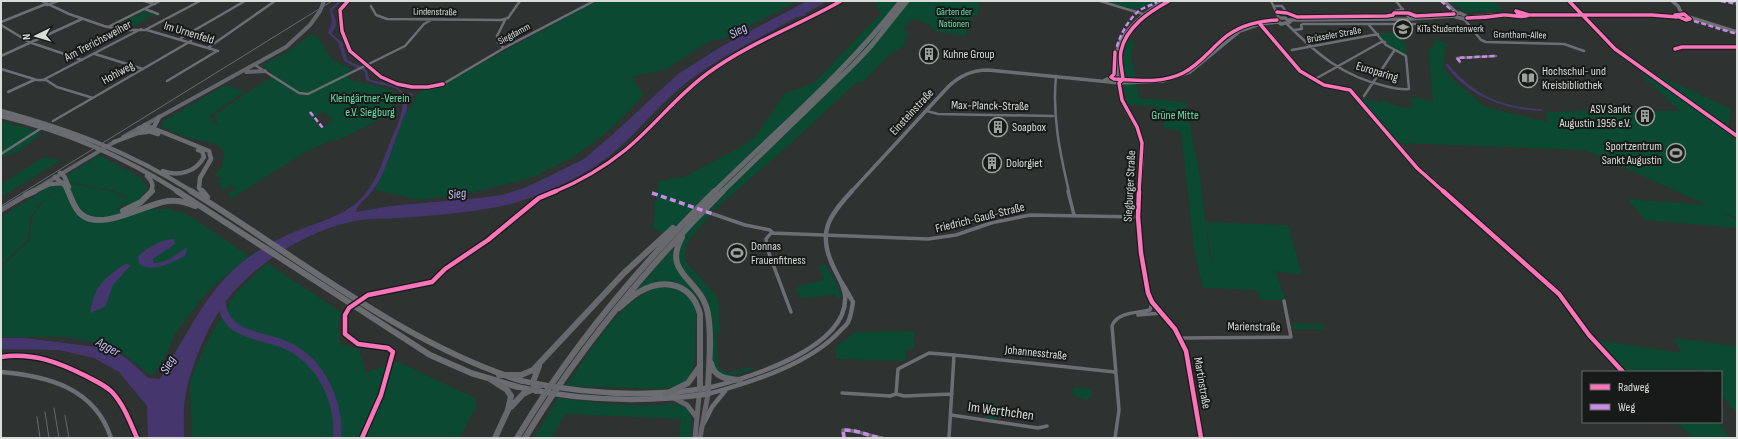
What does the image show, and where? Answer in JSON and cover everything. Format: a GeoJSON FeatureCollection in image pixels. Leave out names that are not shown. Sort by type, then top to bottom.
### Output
{"type":"FeatureCollection","features":[{"type":"Feature","properties":{"kind":"highway"},"geometry":{"type":"LineString","coordinates":[[499,375],[527,373],[543,360],[624,273],[705,201],[852,59],[901,1]]}},
{"type":"Feature","properties":{"kind":"highway"},"geometry":{"type":"LineString","coordinates":[[560,375],[631,288],[695,219],[853,66],[907,1]]}},
{"type":"Feature","properties":{"kind":"highway"},"geometry":{"type":"LineString","coordinates":[[1,110],[113,145],[217,207],[263,238],[437,348],[475,366],[520,384]]}},
{"type":"Feature","properties":{"kind":"highway"},"geometry":{"type":"LineString","coordinates":[[1,116],[31,123],[87,143],[140,169],[167,184],[434,357],[490,379],[520,384]]}},
{"type":"Feature","properties":{"kind":"highway"},"geometry":{"type":"LineString","coordinates":[[113,145],[138,133],[152,130],[159,118]]}},
{"type":"Feature","properties":{"kind":"highway"},"geometry":{"type":"LineString","coordinates":[[145,125],[152,130],[202,152],[204,157],[203,161],[195,168],[182,172],[170,174],[158,168],[149,167]]}},
{"type":"Feature","properties":{"kind":"highway"},"geometry":{"type":"LineString","coordinates":[[139,128],[152,130],[209,151],[211,159],[200,178],[199,188],[202,194],[213,201],[217,207]]}},
{"type":"Feature","properties":{"kind":"highway"},"geometry":{"type":"LineString","coordinates":[[60,174],[64,176],[78,206],[82,211],[90,215],[98,216],[125,210],[147,198],[154,186],[152,180],[140,169]]}},
{"type":"Feature","properties":{"kind":"highway"},"geometry":{"type":"LineString","coordinates":[[55,177],[63,183],[80,214],[92,219],[113,218],[162,203],[177,201],[190,203],[210,213]]}},
{"type":"Feature","properties":{"kind":"highway"},"geometry":{"type":"LineString","coordinates":[[26,194],[50,184],[63,183]]}},
{"type":"Feature","properties":{"kind":"highway"},"geometry":{"type":"LineString","coordinates":[[517,438],[540,406],[589,329],[625,285],[705,201]]}},
{"type":"Feature","properties":{"kind":"highway"},"geometry":{"type":"LineString","coordinates":[[695,219],[678,244],[674,259],[678,268],[701,294],[705,302],[708,314],[708,391]]}},
{"type":"Feature","properties":{"kind":"highway"},"geometry":{"type":"LineString","coordinates":[[603,323],[630,298],[646,289],[665,285],[680,287],[691,293],[700,310],[700,393]]}},
{"type":"Feature","properties":{"kind":"highway"},"geometry":{"type":"LineString","coordinates":[[709,350],[711,367],[717,375],[726,379],[740,380]]}},
{"type":"Feature","properties":{"kind":"highway"},"geometry":{"type":"LineString","coordinates":[[508,410],[518,397],[535,388],[534,376],[543,360]]}},
{"type":"Feature","properties":{"kind":"highway"},"geometry":{"type":"LineString","coordinates":[[666,394],[688,383],[701,364]]}},
{"type":"Feature","properties":{"kind":"highway"},"geometry":{"type":"LineString","coordinates":[[490,379],[510,393],[508,410],[495,438]]}},
{"type":"Feature","properties":{"kind":"highway"},"geometry":{"type":"LineString","coordinates":[[526,438],[540,406]]}},
{"type":"Feature","properties":{"kind":"main road"},"geometry":{"type":"LineString","coordinates":[[1,210],[60,174],[113,145],[139,128],[275,54],[301,35],[317,16],[324,1]]}},
{"type":"Feature","properties":{"kind":"main road"},"geometry":{"type":"LineString","coordinates":[[237,75],[251,71],[265,71]]}},
{"type":"Feature","properties":{"kind":"main road"},"geometry":{"type":"LineString","coordinates":[[520,384],[561,396],[594,399],[674,398],[708,391],[704,424],[700,438]]}},
{"type":"Feature","properties":{"kind":"main road"},"geometry":{"type":"LineString","coordinates":[[535,388],[616,393],[700,393]]}},
{"type":"Feature","properties":{"kind":"main road"},"geometry":{"type":"LineString","coordinates":[[695,438],[700,393]]}},
{"type":"Feature","properties":{"kind":"main road"},"geometry":{"type":"LineString","coordinates":[[674,398],[687,405],[697,418]]}},
{"type":"Feature","properties":{"kind":"street","name":"Im Urnenfeld"},"geometry":{"type":"LineString","coordinates":[[42,1],[66,15],[108,27],[123,30],[141,29],[191,41],[218,51],[167,81]]}},
{"type":"Feature","properties":{"kind":"street"},"geometry":{"type":"LineString","coordinates":[[1,23],[58,1]]}},
{"type":"Feature","properties":{"kind":"street"},"geometry":{"type":"LineString","coordinates":[[144,1],[155,4]]}},
{"type":"Feature","properties":{"kind":"street"},"geometry":{"type":"LineString","coordinates":[[108,27],[160,1]]}},
{"type":"Feature","properties":{"kind":"street"},"geometry":{"type":"LineString","coordinates":[[145,30],[200,1]]}},
{"type":"Feature","properties":{"kind":"street"},"geometry":{"type":"LineString","coordinates":[[180,38],[208,24],[245,1]]}},
{"type":"Feature","properties":{"kind":"street"},"geometry":{"type":"LineString","coordinates":[[209,47],[275,1]]}},
{"type":"Feature","properties":{"kind":"street"},"geometry":{"type":"LineString","coordinates":[[504,48],[498,43],[497,36],[505,20],[520,1]]}},
{"type":"Feature","properties":{"kind":"street","name":"Siegdamm"},"geometry":{"type":"LineString","coordinates":[[442,84],[504,48],[594,1]]}},
{"type":"Feature","properties":{"kind":"street"},"geometry":{"type":"LineString","coordinates":[[1100,1],[1142,14],[1164,1]]}},
{"type":"Feature","properties":{"kind":"street"},"geometry":{"type":"LineString","coordinates":[[1271,1],[1278,20]]}},
{"type":"Feature","properties":{"kind":"street"},"geometry":{"type":"LineString","coordinates":[[1396,1],[1410,19]]}},
{"type":"Feature","properties":{"kind":"street"},"geometry":{"type":"LineString","coordinates":[[1444,1],[1456,14],[1464,19],[1466,16]]}},
{"type":"Feature","properties":{"kind":"street"},"geometry":{"type":"LineString","coordinates":[[1672,1],[1678,6],[1682,14],[1690,18],[1737,32]]}},
{"type":"Feature","properties":{"kind":"street","name":"Lindenstraße"},"geometry":{"type":"LineString","coordinates":[[371,6],[376,15],[383,18],[430,20],[505,20]]}},
{"type":"Feature","properties":{"kind":"street"},"geometry":{"type":"LineString","coordinates":[[1274,6],[1282,6],[1287,13],[1297,16],[1393,16],[1395,10],[1403,9]]}},
{"type":"Feature","properties":{"kind":"street"},"geometry":{"type":"LineString","coordinates":[[145,9],[158,14]]}},
{"type":"Feature","properties":{"kind":"street"},"geometry":{"type":"LineString","coordinates":[[1466,16],[1519,11],[1527,14],[1647,14],[1676,16],[1682,14]]}},
{"type":"Feature","properties":{"kind":"street"},"geometry":{"type":"LineString","coordinates":[[1516,12],[1519,15]]}},
{"type":"Feature","properties":{"kind":"street","name":"Siegburger Straße"},"geometry":{"type":"LineString","coordinates":[[1142,14],[1118,47],[1118,74],[1122,100],[1138,128],[1142,143],[1138,218],[1142,258],[1148,293],[1152,302],[1163,313]]}},
{"type":"Feature","properties":{"kind":"street"},"geometry":{"type":"LineString","coordinates":[[1278,20],[1288,22],[1410,19],[1456,14],[1466,16],[1519,15],[1526,17],[1527,14]]}},
{"type":"Feature","properties":{"kind":"street"},"geometry":{"type":"LineString","coordinates":[[1676,16],[1684,20],[1690,18]]}},
{"type":"Feature","properties":{"kind":"street"},"geometry":{"type":"LineString","coordinates":[[1,56],[82,19]]}},
{"type":"Feature","properties":{"kind":"street","name":"Grantham-Allee"},"geometry":{"type":"LineString","coordinates":[[1464,19],[1482,40],[1486,42],[1564,44],[1584,50]]}},
{"type":"Feature","properties":{"kind":"street"},"geometry":{"type":"LineString","coordinates":[[255,65],[299,93],[304,94],[356,71],[405,46],[412,40],[426,22],[430,20]]}},
{"type":"Feature","properties":{"kind":"street"},"geometry":{"type":"LineString","coordinates":[[1278,20],[1288,22]]}},
{"type":"Feature","properties":{"kind":"street","name":"Einsteinstraße"},"geometry":{"type":"LineString","coordinates":[[708,391],[726,390],[759,379],[786,367],[839,333],[851,318],[853,304],[850,293],[841,281],[828,256],[826,235],[829,220],[837,207],[957,79],[972,72],[988,70],[1119,83],[1157,82],[1181,77],[1199,66],[1226,40],[1240,31],[1256,25],[1278,20]]}},
{"type":"Feature","properties":{"kind":"street","name":"Europaring"},"geometry":{"type":"LineString","coordinates":[[1288,22],[1315,52],[1339,66],[1344,71],[1372,83],[1403,90],[1409,89],[1406,56],[1394,51],[1386,45],[1369,25]]}},
{"type":"Feature","properties":{"kind":"street"},"geometry":{"type":"LineString","coordinates":[[1,23],[32,43],[82,60]]}},
{"type":"Feature","properties":{"kind":"street"},"geometry":{"type":"LineString","coordinates":[[1294,30],[1302,29],[1301,25],[1303,24],[1419,24]]}},
{"type":"Feature","properties":{"kind":"street","name":"Am Trerichsweiher"},"geometry":{"type":"LineString","coordinates":[[43,80],[141,29]]}},
{"type":"Feature","properties":{"kind":"street","name":"Brüsseler Straße"},"geometry":{"type":"LineString","coordinates":[[1292,50],[1378,34]]}},
{"type":"Feature","properties":{"kind":"street","name":"Hohlweg"},"geometry":{"type":"LineString","coordinates":[[53,121],[191,41]]}},
{"type":"Feature","properties":{"kind":"street"},"geometry":{"type":"LineString","coordinates":[[1317,78],[1385,42]]}},
{"type":"Feature","properties":{"kind":"street"},"geometry":{"type":"LineString","coordinates":[[1675,48],[1737,47]]}},
{"type":"Feature","properties":{"kind":"street"},"geometry":{"type":"LineString","coordinates":[[1364,96],[1387,59],[1394,51]]}},
{"type":"Feature","properties":{"kind":"street"},"geometry":{"type":"LineString","coordinates":[[95,54],[143,69]]}},
{"type":"Feature","properties":{"kind":"street"},"geometry":{"type":"LineString","coordinates":[[1460,62],[1456,58],[1496,56]]}},
{"type":"Feature","properties":{"kind":"street"},"geometry":{"type":"LineString","coordinates":[[1,69],[34,80],[43,80],[93,98]]}},
{"type":"Feature","properties":{"kind":"street","name":"Einsteinstraße"},"geometry":{"type":"LineString","coordinates":[[1101,81],[1112,78],[1118,74]]}},
{"type":"Feature","properties":{"kind":"street"},"geometry":{"type":"LineString","coordinates":[[1056,76],[1053,98],[1053,116],[1074,215]]}},
{"type":"Feature","properties":{"kind":"street"},"geometry":{"type":"LineString","coordinates":[[8,92],[34,80]]}},
{"type":"Feature","properties":{"kind":"street","name":"Max-Planck-Straße"},"geometry":{"type":"LineString","coordinates":[[927,111],[938,114],[1053,116]]}},
{"type":"Feature","properties":{"kind":"street"},"geometry":{"type":"LineString","coordinates":[[1,154],[40,130]]}},
{"type":"Feature","properties":{"kind":"street","name":"Friedrich-Gauß-Straße"},"geometry":{"type":"LineString","coordinates":[[712,214],[745,225],[770,230],[773,233],[928,239],[956,235],[991,223],[1024,216],[1074,215],[1138,218]]}},
{"type":"Feature","properties":{"kind":"street"},"geometry":{"type":"LineString","coordinates":[[773,233],[767,237],[767,248],[791,312]]}},
{"type":"Feature","properties":{"kind":"street","name":"Einsteinstraße"},"geometry":{"type":"LineString","coordinates":[[708,391],[740,380],[782,362],[832,331],[841,321],[846,309],[845,295],[841,281]]}},
{"type":"Feature","properties":{"kind":"street","name":"Marienstraße"},"geometry":{"type":"LineString","coordinates":[[1180,338],[1291,337],[1284,301]]}},
{"type":"Feature","properties":{"kind":"street"},"geometry":{"type":"LineString","coordinates":[[1115,438],[1119,410],[1112,326],[1114,320],[1120,316],[1150,310],[1152,302]]}},
{"type":"Feature","properties":{"kind":"street"},"geometry":{"type":"LineString","coordinates":[[1130,314],[1163,313]]}},
{"type":"Feature","properties":{"kind":"street","name":"Martinstraße"},"geometry":{"type":"LineString","coordinates":[[1163,313],[1180,338],[1186,351],[1201,438]]}},
{"type":"Feature","properties":{"kind":"street","name":"Johannesstraße"},"geometry":{"type":"LineString","coordinates":[[896,394],[898,369],[930,353],[1115,372]]}},
{"type":"Feature","properties":{"kind":"street"},"geometry":{"type":"LineString","coordinates":[[949,438],[954,355]]}},
{"type":"Feature","properties":{"kind":"street"},"geometry":{"type":"LineString","coordinates":[[1,372],[41,378],[82,396],[103,418],[111,438]]}},
{"type":"Feature","properties":{"kind":"street"},"geometry":{"type":"LineString","coordinates":[[704,424],[715,402],[726,390]]}},
{"type":"Feature","properties":{"kind":"street"},"geometry":{"type":"LineString","coordinates":[[842,393],[890,396],[896,394],[904,396],[952,394]]}},
{"type":"Feature","properties":{"kind":"street","name":"Im Werthchen"},"geometry":{"type":"LineString","coordinates":[[951,414],[1038,428],[1047,426]]}},
{"type":"Feature","properties":{"kind":"street"},"geometry":{"type":"LineString","coordinates":[[844,438],[843,430],[856,430],[873,437],[882,438]]}},
{"type":"Feature","properties":{"kind":"green space"},"geometry":{"type":"Polygon","coordinates":[[[596,1],[797,1],[729,37],[708,42],[667,69],[632,77],[644,95],[614,126],[573,157],[533,177],[475,192],[420,200],[375,190],[400,128],[400,123],[421,90],[443,84],[596,1]]]}},
{"type":"Feature","properties":{"kind":"green space","name":"Gärten der Nationen"},"geometry":{"type":"Polygon","coordinates":[[[873,1],[980,1],[977,16],[972,16],[966,36],[937,32],[926,23],[918,20],[910,20],[904,28],[906,32],[908,32],[903,47],[891,53],[862,83],[857,82],[788,146],[712,212],[685,246],[686,262],[718,297],[720,333],[716,333],[719,369],[722,369],[727,373],[752,367],[753,370],[727,377],[715,370],[713,361],[711,315],[706,298],[697,284],[678,264],[681,243],[653,228],[659,181],[686,176],[746,144],[755,137],[785,93],[814,83],[881,13],[873,1]]]}},
{"type":"Feature","properties":{"kind":"green space"},"geometry":{"type":"Polygon","coordinates":[[[1103,1],[1158,1],[1143,8],[1131,9],[1103,1]]]}},
{"type":"Feature","properties":{"kind":"green space"},"geometry":{"type":"Polygon","coordinates":[[[1448,1],[1493,1],[1501,7],[1501,11],[1465,12],[1448,1]]]}},
{"type":"Feature","properties":{"kind":"green space"},"geometry":{"type":"Polygon","coordinates":[[[145,11],[155,14],[130,28],[114,26],[145,11]]]}},
{"type":"Feature","properties":{"kind":"green space"},"geometry":{"type":"Polygon","coordinates":[[[1379,33],[1399,33],[1399,36],[1406,45],[1407,55],[1387,45],[1379,33]]]}},
{"type":"Feature","properties":{"kind":"green space","name":"Kleingärtner-Verein e.V. Siegburg"},"geometry":{"type":"Polygon","coordinates":[[[312,34],[320,39],[331,59],[350,69],[350,80],[393,90],[394,98],[392,114],[336,141],[334,139],[304,153],[232,198],[227,193],[235,189],[231,185],[224,190],[218,183],[221,177],[214,177],[222,166],[224,152],[216,144],[190,138],[161,127],[163,121],[225,85],[245,91],[209,116],[219,127],[214,115],[274,75],[262,65],[286,53],[312,34]],[[324,112],[316,116],[314,120],[322,128],[333,121],[324,112]]]}},
{"type":"Feature","properties":{"kind":"green space"},"geometry":{"type":"Polygon","coordinates":[[[1434,39],[1443,41],[1448,46],[1446,46],[1443,68],[1458,84],[1485,107],[1548,122],[1546,112],[1597,112],[1601,106],[1615,111],[1680,111],[1649,82],[1646,82],[1643,77],[1646,77],[1647,74],[1614,52],[1621,52],[1637,67],[1649,73],[1651,72],[1731,109],[1728,130],[1737,136],[1737,218],[1718,210],[1737,220],[1737,228],[1645,220],[1627,199],[1707,205],[1585,150],[1397,143],[1361,103],[1364,102],[1361,100],[1363,98],[1380,103],[1382,100],[1404,107],[1412,107],[1411,97],[1433,101],[1428,51],[1434,45],[1434,39]]]}},
{"type":"Feature","properties":{"kind":"green space","name":"Grüne Mitte"},"geometry":{"type":"Polygon","coordinates":[[[1128,40],[1134,42],[1131,55],[1139,98],[1185,102],[1200,175],[1209,253],[1212,263],[1206,222],[1288,225],[1302,275],[1275,271],[1286,300],[1260,300],[1257,290],[1203,288],[1194,250],[1180,130],[1164,129],[1162,112],[1157,111],[1156,107],[1127,104],[1122,64],[1123,55],[1128,40]]]}},
{"type":"Feature","properties":{"kind":"green space"},"geometry":{"type":"Polygon","coordinates":[[[1,121],[43,133],[18,152],[1,157],[1,121]]]}},
{"type":"Feature","properties":{"kind":"green space"},"geometry":{"type":"Polygon","coordinates":[[[99,155],[141,178],[148,188],[140,199],[129,206],[122,204],[127,197],[115,191],[70,182],[42,201],[30,218],[28,240],[1,265],[1,217],[99,155]]]}},
{"type":"Feature","properties":{"kind":"green space"},"geometry":{"type":"Polygon","coordinates":[[[44,157],[61,160],[1,197],[1,184],[44,157]]]}},
{"type":"Feature","properties":{"kind":"green space"},"geometry":{"type":"Polygon","coordinates":[[[70,183],[114,192],[126,198],[118,209],[170,209],[187,214],[249,256],[208,291],[176,332],[162,363],[152,376],[113,346],[67,337],[1,337],[1,267],[30,240],[32,218],[44,200],[70,183]]]}},
{"type":"Feature","properties":{"kind":"green space"},"geometry":{"type":"Polygon","coordinates":[[[673,248],[673,257],[676,269],[692,286],[699,296],[702,304],[695,294],[687,288],[679,285],[661,286],[632,295],[673,248]]]}},
{"type":"Feature","properties":{"kind":"green space"},"geometry":{"type":"Polygon","coordinates":[[[267,263],[341,312],[338,326],[340,344],[359,349],[366,373],[397,361],[475,398],[477,406],[459,438],[192,438],[190,381],[207,342],[235,294],[267,263]]]}},
{"type":"Feature","properties":{"kind":"green space"},"geometry":{"type":"Polygon","coordinates":[[[825,264],[837,284],[841,297],[836,299],[835,294],[801,299],[796,288],[824,280],[819,266],[825,264]]]}},
{"type":"Feature","properties":{"kind":"green space"},"geometry":{"type":"Polygon","coordinates":[[[657,288],[679,291],[690,298],[693,304],[696,319],[695,355],[694,365],[688,378],[679,385],[660,389],[566,386],[595,344],[617,316],[643,294],[657,288]]]}},
{"type":"Feature","properties":{"kind":"green space"},"geometry":{"type":"Polygon","coordinates":[[[1292,323],[1323,324],[1325,329],[1294,329],[1292,323]]]}},
{"type":"Feature","properties":{"kind":"green space"},"geometry":{"type":"Polygon","coordinates":[[[914,331],[914,349],[905,349],[906,359],[904,361],[836,359],[836,346],[856,332],[914,331]]]}},
{"type":"Feature","properties":{"kind":"green space"},"geometry":{"type":"Polygon","coordinates":[[[1674,338],[1737,346],[1737,413],[1722,396],[1722,371],[1680,369],[1681,371],[1624,371],[1597,340],[1681,353],[1674,338]]]}},
{"type":"Feature","properties":{"kind":"green space"},"geometry":{"type":"Polygon","coordinates":[[[1083,387],[1092,390],[1091,397],[1087,400],[1073,395],[1072,391],[1074,388],[1083,387]]]}},
{"type":"Feature","properties":{"kind":"green space"},"geometry":{"type":"Polygon","coordinates":[[[558,398],[620,405],[678,405],[684,407],[690,413],[690,438],[679,438],[681,419],[565,414],[552,438],[534,438],[558,398]]]}},
{"type":"Feature","properties":{"kind":"green space"},"geometry":{"type":"Polygon","coordinates":[[[987,402],[998,404],[997,419],[986,418],[987,402]]]}},
{"type":"Feature","properties":{"kind":"green space"},"geometry":{"type":"Polygon","coordinates":[[[1677,423],[1719,423],[1730,438],[1694,438],[1677,423]]]}},
{"type":"Feature","properties":{"kind":"shaded area"},"geometry":{"type":"Polygon","coordinates":[[[339,1],[342,1],[332,10],[336,26],[332,33],[342,42],[347,59],[367,70],[369,79],[395,86],[406,96],[410,93],[414,94],[406,100],[406,112],[378,183],[371,193],[360,203],[356,212],[391,206],[502,195],[527,187],[584,159],[678,74],[724,45],[807,1],[828,1],[804,14],[807,15],[797,17],[712,64],[672,95],[606,159],[590,170],[555,188],[507,205],[485,209],[460,213],[366,219],[342,224],[302,240],[283,251],[264,264],[233,292],[209,328],[194,363],[187,387],[184,408],[184,438],[148,438],[147,406],[119,372],[94,358],[59,350],[1,349],[1,338],[25,338],[112,349],[130,361],[148,378],[160,379],[211,294],[232,271],[250,256],[271,243],[341,213],[360,199],[376,177],[400,117],[403,103],[400,92],[395,88],[366,80],[365,72],[344,61],[338,42],[328,33],[332,22],[330,9],[339,1]]]}},
{"type":"Feature","properties":{"kind":"shaded area"},"geometry":{"type":"Polygon","coordinates":[[[1445,64],[1448,64],[1468,84],[1489,97],[1501,102],[1527,108],[1541,109],[1543,111],[1515,108],[1488,99],[1464,85],[1445,64]]]}},
{"type":"Feature","properties":{"kind":"shaded area"},"geometry":{"type":"Polygon","coordinates":[[[174,239],[175,244],[153,259],[153,263],[167,260],[187,247],[185,256],[162,266],[150,268],[139,264],[138,256],[154,244],[174,239]]]}},
{"type":"Feature","properties":{"kind":"shaded area"},"geometry":{"type":"Polygon","coordinates":[[[125,264],[131,265],[113,285],[105,307],[90,313],[97,289],[105,279],[125,264]]]}},
{"type":"Feature","properties":{"kind":"waterway"},"geometry":{"type":"LineString","coordinates":[[221,299],[224,312],[229,321],[236,328],[255,336],[288,346],[300,353],[310,362],[326,384],[332,397],[337,424],[337,438]]}},
{"type":"Feature","properties":{"kind":"tram line"},"geometry":{"type":"LineString","coordinates":[[1728,1],[1737,3]]}},
{"type":"Feature","properties":{"kind":"railway"},"geometry":{"type":"LineString","coordinates":[[1,206],[332,1]]}},
{"type":"Feature","properties":{"kind":"railway"},"geometry":{"type":"LineString","coordinates":[[54,408],[59,438]]}},
{"type":"Feature","properties":{"kind":"railway"},"geometry":{"type":"LineString","coordinates":[[45,412],[49,438]]}},
{"type":"Feature","properties":{"kind":"railway"},"geometry":{"type":"LineString","coordinates":[[65,415],[69,438]]}},
{"type":"Feature","properties":{"kind":"railway"},"geometry":{"type":"LineString","coordinates":[[37,417],[40,438]]}},
{"type":"Feature","properties":{"kind":"marked path"},"geometry":{"type":"LineString","coordinates":[[1441,1],[1455,13]]}},
{"type":"Feature","properties":{"kind":"marked path"},"geometry":{"type":"LineString","coordinates":[[1721,1],[1737,4]]}},
{"type":"Feature","properties":{"kind":"marked path"},"geometry":{"type":"LineString","coordinates":[[1115,54],[1118,40],[1135,15],[1140,10],[1157,2]]}},
{"type":"Feature","properties":{"kind":"marked path"},"geometry":{"type":"LineString","coordinates":[[1694,21],[1737,34]]}},
{"type":"Feature","properties":{"kind":"marked path"},"geometry":{"type":"LineString","coordinates":[[1460,62],[1457,58],[1496,56]]}},
{"type":"Feature","properties":{"kind":"marked path"},"geometry":{"type":"LineString","coordinates":[[310,112],[323,128]]}},
{"type":"Feature","properties":{"kind":"marked path"},"geometry":{"type":"LineString","coordinates":[[652,193],[713,214]]}},
{"type":"Feature","properties":{"kind":"marked path"},"geometry":{"type":"LineString","coordinates":[[844,438],[843,430],[856,430],[873,437],[882,438]]}},
{"type":"Feature","properties":{"kind":"cycle path"},"geometry":{"type":"LineString","coordinates":[[348,1],[340,10],[340,21],[345,41],[354,56],[383,78],[397,84],[412,87],[428,87],[443,84]]}},
{"type":"Feature","properties":{"kind":"cycle path"},"geometry":{"type":"LineString","coordinates":[[362,438],[381,395],[393,352],[388,348],[358,344],[345,334],[345,315],[349,308],[368,295],[432,282],[445,269],[488,240],[539,198],[577,182],[624,151],[682,93],[709,72],[780,31],[809,19],[841,1]]}},
{"type":"Feature","properties":{"kind":"cycle path"},"geometry":{"type":"LineString","coordinates":[[1169,1],[1154,10],[1139,22],[1133,28],[1123,44],[1121,52],[1123,79],[1119,83],[1122,100],[1137,127],[1142,143],[1138,217],[1141,253],[1148,293],[1152,302],[1175,329],[1186,351],[1201,438]]}},
{"type":"Feature","properties":{"kind":"cycle path"},"geometry":{"type":"LineString","coordinates":[[1569,1],[1615,47],[1615,49],[1651,73],[1737,136]]}},
{"type":"Feature","properties":{"kind":"cycle path"},"geometry":{"type":"LineString","coordinates":[[1467,18],[1498,17],[1503,15],[1525,17],[1529,15],[1524,12],[1516,11],[1519,15]]}},
{"type":"Feature","properties":{"kind":"cycle path"},"geometry":{"type":"LineString","coordinates":[[1277,12],[1287,13],[1297,17],[1387,16],[1393,15],[1394,13],[1408,13],[1416,16],[1454,14]]}},
{"type":"Feature","properties":{"kind":"cycle path"},"geometry":{"type":"LineString","coordinates":[[1529,15],[1652,15],[1677,17],[1686,20],[1690,19],[1684,14],[1675,15],[1677,17]]}},
{"type":"Feature","properties":{"kind":"cycle path"},"geometry":{"type":"LineString","coordinates":[[1115,52],[1114,74],[1111,77],[1114,79],[1129,81],[1151,81],[1164,79],[1189,70],[1223,39],[1235,31],[1255,23],[1277,20]]}},
{"type":"Feature","properties":{"kind":"cycle path"},"geometry":{"type":"LineString","coordinates":[[1260,24],[1300,71],[1324,85],[1350,90],[1417,168],[1559,294],[1589,335],[1622,371]]}},
{"type":"Feature","properties":{"kind":"cycle path"},"geometry":{"type":"LineString","coordinates":[[1675,49],[1682,47],[1737,47]]}},
{"type":"Feature","properties":{"kind":"cycle path"},"geometry":{"type":"LineString","coordinates":[[1,357],[12,355],[34,356],[66,366],[101,384],[118,400],[127,415],[137,438]]}},
{"type":"Feature","properties":{"kind":"place","name":"KiTa Studentenwerk"},"geometry":{"type":"Point","coordinates":[1403,29]}},
{"type":"Feature","properties":{"kind":"place","name":"Kuhne Group"},"geometry":{"type":"Point","coordinates":[929,54]}},
{"type":"Feature","properties":{"kind":"place","name":"Hochschul- und Kreisbibliothek"},"geometry":{"type":"Point","coordinates":[1528,78]}},
{"type":"Feature","properties":{"kind":"place","name":"ASV Sankt Augustin 1956 e.V."},"geometry":{"type":"Point","coordinates":[1645,116]}},
{"type":"Feature","properties":{"kind":"place","name":"Soapbox"},"geometry":{"type":"Point","coordinates":[998,127]}},
{"type":"Feature","properties":{"kind":"place","name":"Sportzentrum Sankt Augustin"},"geometry":{"type":"Point","coordinates":[1676,153]}},
{"type":"Feature","properties":{"kind":"place","name":"Dolorgiet"},"geometry":{"type":"Point","coordinates":[992,163]}},
{"type":"Feature","properties":{"kind":"place","name":"Donnas Frauenfitness"},"geometry":{"type":"Point","coordinates":[737,253]}},
{"type":"Feature","properties":{"kind":"water label","name":"Sieg"},"geometry":{"type":"Point","coordinates":[738,31]}},
{"type":"Feature","properties":{"kind":"water label","name":"Sieg"},"geometry":{"type":"Point","coordinates":[457,194]}},
{"type":"Feature","properties":{"kind":"water label","name":"Agger"},"geometry":{"type":"Point","coordinates":[108,347]}},
{"type":"Feature","properties":{"kind":"water label","name":"Sieg"},"geometry":{"type":"Point","coordinates":[168,365]}}]}
